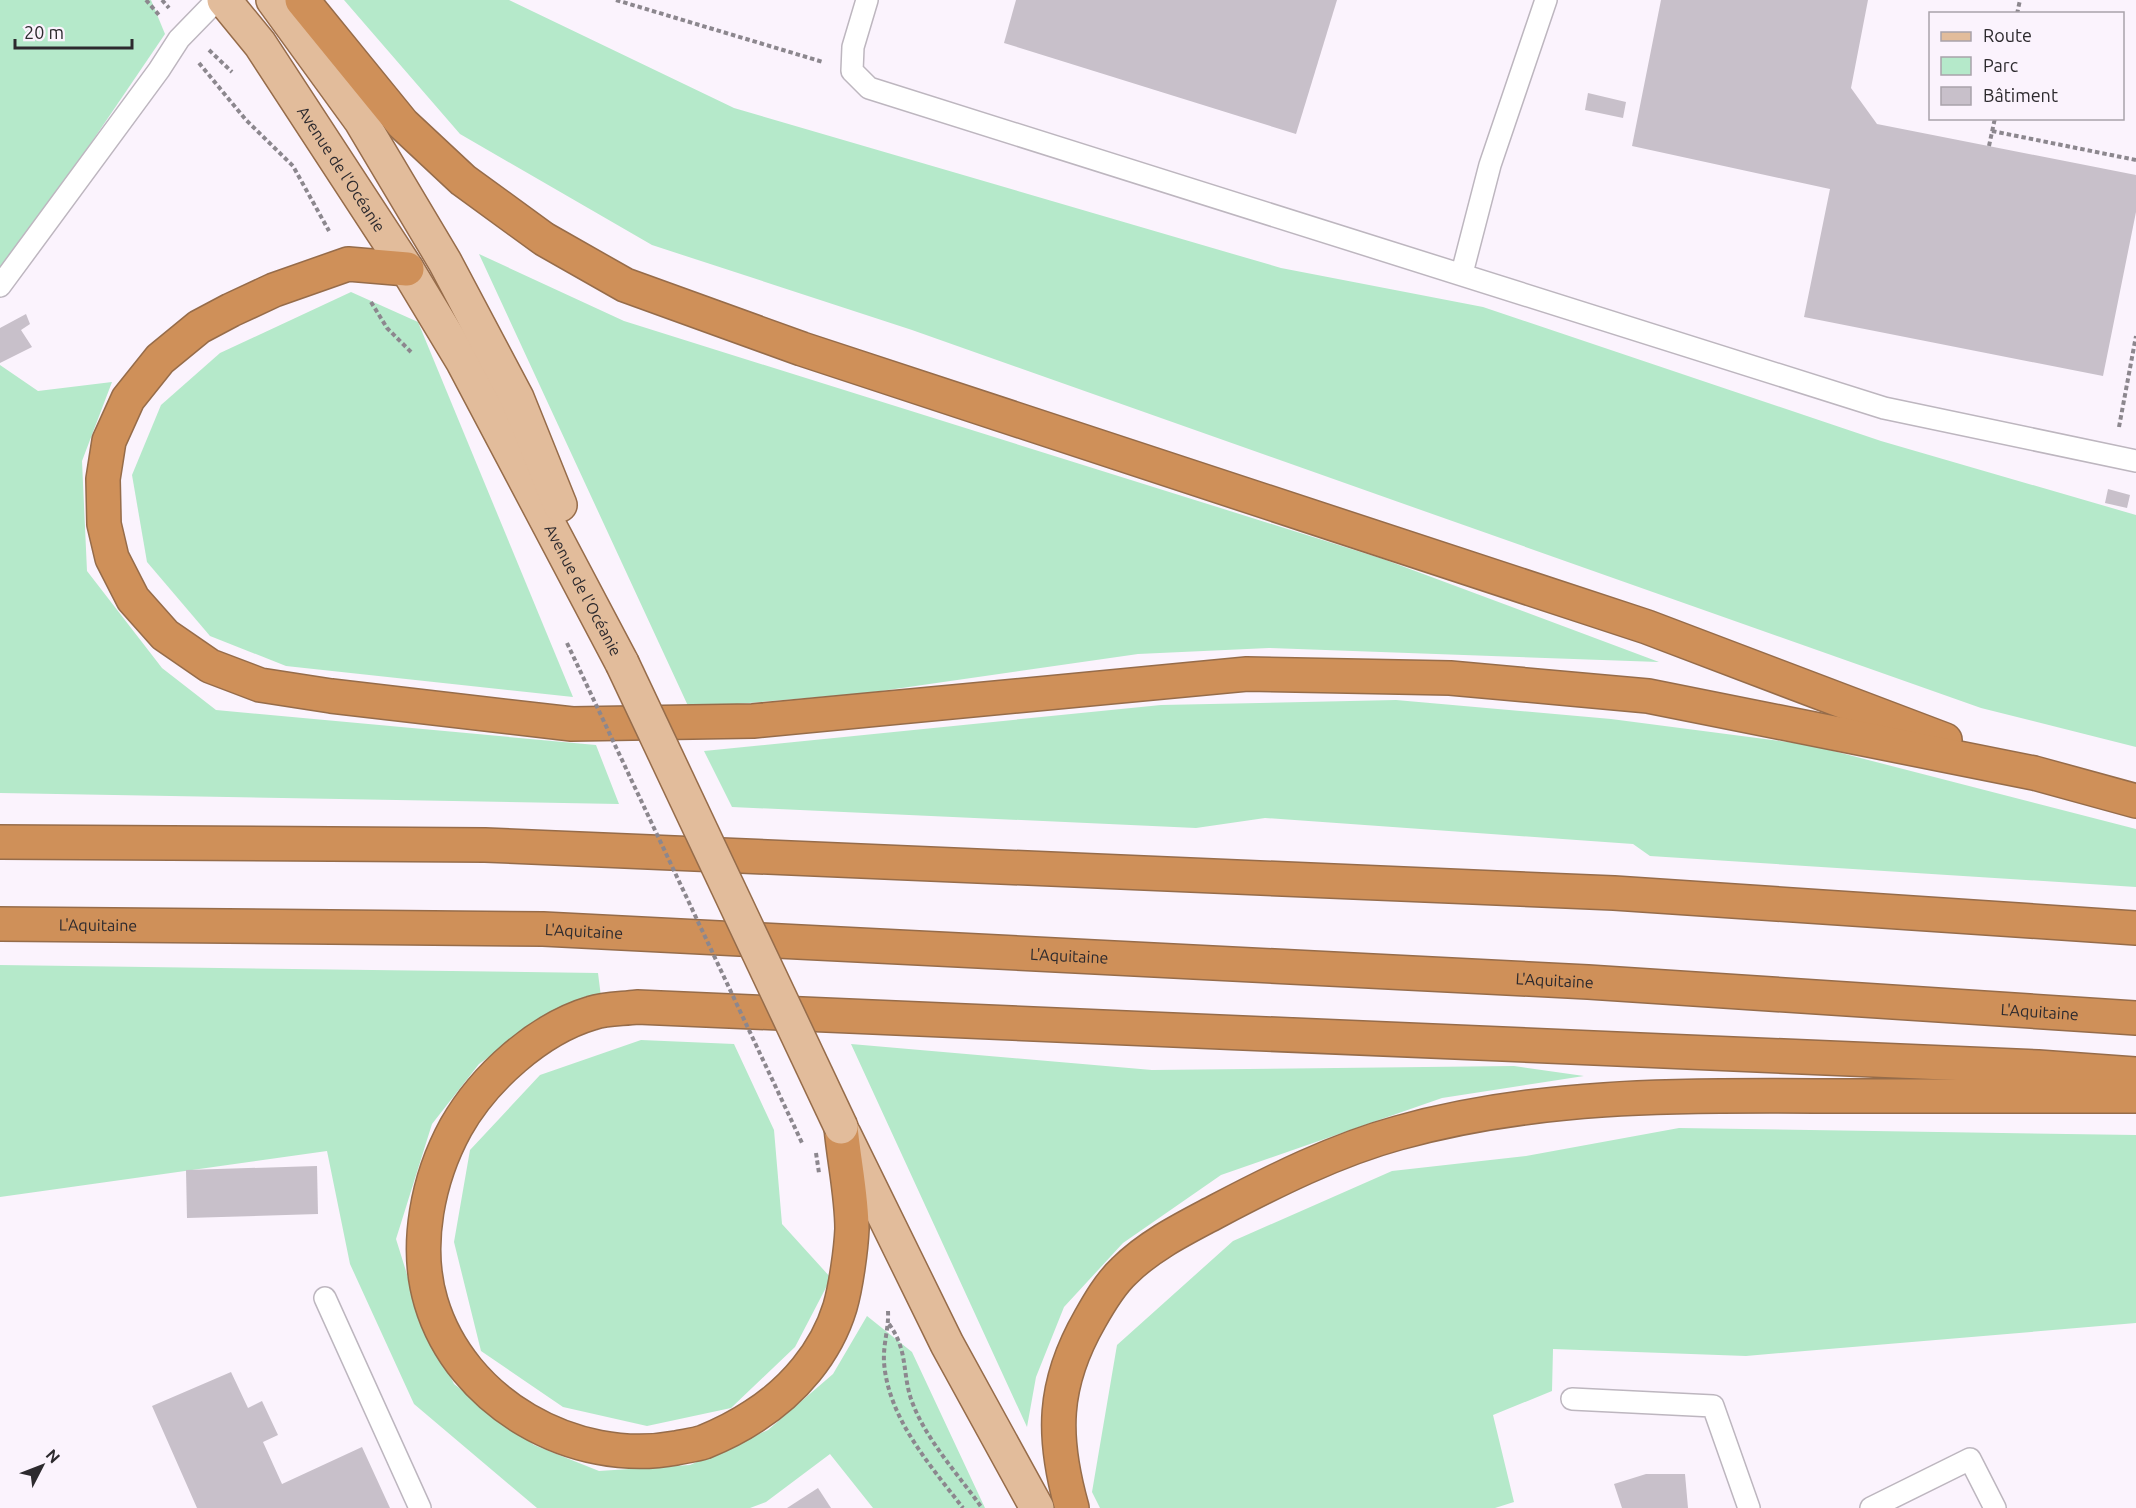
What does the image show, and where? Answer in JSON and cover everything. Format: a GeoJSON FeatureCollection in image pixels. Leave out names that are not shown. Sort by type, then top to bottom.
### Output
{"type":"FeatureCollection","features":[{"type":"Feature","properties":{"kind":"highway"},"geometry":{"type":"LineString","coordinates":[[302,0],[403,124],[463,180],[544,239],[625,285],[802,350],[1647,627],[2034,773]]}},
{"type":"Feature","properties":{"kind":"highway"},"geometry":{"type":"LineString","coordinates":[[407,269],[348,264],[274,290],[231,310],[199,327],[160,358],[128,399],[109,441],[103,479],[104,524],[112,558],[133,599],[165,635],[210,666],[272,687],[572,724],[753,721],[1246,674],[1450,678],[1648,696],[2034,773],[2136,801]]}},
{"type":"Feature","properties":{"kind":"highway"},"geometry":{"type":"LineString","coordinates":[[0,842],[508,846],[1614,893],[2136,928]]}},
{"type":"Feature","properties":{"kind":"highway","name":"L'Aquitaine"},"geometry":{"type":"LineString","coordinates":[[0,924],[543,928],[1588,982],[2136,1018]]}},
{"type":"Feature","properties":{"kind":"highway"},"geometry":{"type":"LineString","coordinates":[[841,1127],[852,1229],[839,1308],[815,1359],[780,1399],[747,1420],[702,1443],[658,1451],[613,1451],[574,1443],[512,1412],[478,1383],[451,1345],[431,1302],[424,1258],[424,1224],[445,1148],[466,1111],[513,1062],[557,1029],[594,1012],[637,1007],[2038,1067],[2136,1074]]}},
{"type":"Feature","properties":{"kind":"highway"},"geometry":{"type":"LineString","coordinates":[[1072,1508],[1061,1470],[1058,1427],[1061,1383],[1076,1342],[1123,1271],[1169,1237],[1236,1201],[1320,1162],[1396,1133],[1476,1115],[1615,1098],[1728,1095],[2136,1096]]}},
{"type":"Feature","properties":{"kind":"main road","name":"Avenue de l'Océanie"},"geometry":{"type":"LineString","coordinates":[[224,0],[261,44],[407,269],[463,362],[622,663]]}},
{"type":"Feature","properties":{"kind":"main road","name":"Avenue de l'Océanie"},"geometry":{"type":"LineString","coordinates":[[273,0],[361,121],[445,262],[517,398],[622,663]]}},
{"type":"Feature","properties":{"kind":"main road"},"geometry":{"type":"LineString","coordinates":[[622,663],[841,1127],[947,1344],[1037,1508]]}},
{"type":"Feature","properties":{"kind":"main road"},"geometry":{"type":"LineString","coordinates":[[947,1344],[1014,1508]]}},
{"type":"Feature","properties":{"kind":"lane"},"geometry":{"type":"LineString","coordinates":[[0,286],[159,70],[179,39],[218,0]]}},
{"type":"Feature","properties":{"kind":"lane"},"geometry":{"type":"LineString","coordinates":[[867,0],[853,47],[852,71],[869,88],[1462,273],[1884,408],[2136,461]]}},
{"type":"Feature","properties":{"kind":"lane"},"geometry":{"type":"LineString","coordinates":[[1462,273],[1490,165],[1546,0]]}},
{"type":"Feature","properties":{"kind":"lane"},"geometry":{"type":"LineString","coordinates":[[325,1298],[420,1508]]}},
{"type":"Feature","properties":{"kind":"lane"},"geometry":{"type":"LineString","coordinates":[[1572,1399],[1713,1406],[1749,1508]]}},
{"type":"Feature","properties":{"kind":"lane"},"geometry":{"type":"LineString","coordinates":[[1871,1508],[1970,1459],[1995,1508]]}},
{"type":"Feature","properties":{"kind":"path"},"geometry":{"type":"LineString","coordinates":[[146,0],[246,120],[293,166],[333,239]]}},
{"type":"Feature","properties":{"kind":"path"},"geometry":{"type":"LineString","coordinates":[[616,0],[852,71]]}},
{"type":"Feature","properties":{"kind":"path"},"geometry":{"type":"LineString","coordinates":[[1989,146],[1995,120]]}},
{"type":"Feature","properties":{"kind":"path"},"geometry":{"type":"LineString","coordinates":[[1992,131],[2136,160]]}},
{"type":"Feature","properties":{"kind":"path"},"geometry":{"type":"LineString","coordinates":[[2113,457],[2136,336]]}},
{"type":"Feature","properties":{"kind":"path"},"geometry":{"type":"LineString","coordinates":[[567,644],[803,1145]]}},
{"type":"Feature","properties":{"kind":"path"},"geometry":{"type":"LineString","coordinates":[[963,1508],[926,1459],[898,1412],[888,1386],[884,1362],[884,1343],[889,1324],[900,1339],[911,1399],[932,1438],[982,1508]]}},
{"type":"Feature","properties":{"kind":"green space"},"geometry":{"type":"Polygon","coordinates":[[[0,0],[151,0],[165,34],[0,277],[0,0]]]}},
{"type":"Feature","properties":{"kind":"green space"},"geometry":{"type":"Polygon","coordinates":[[[344,0],[509,0],[734,108],[1281,268],[1483,307],[1881,441],[2136,515],[2136,747],[1981,708],[912,330],[652,245],[460,134],[344,0]]]}},
{"type":"Feature","properties":{"kind":"green space"},"geometry":{"type":"Polygon","coordinates":[[[479,254],[624,321],[1383,559],[1659,662],[1269,648],[1138,654],[867,693],[689,708],[479,254]]]}},
{"type":"Feature","properties":{"kind":"green space"},"geometry":{"type":"Polygon","coordinates":[[[351,292],[418,322],[573,697],[286,666],[210,636],[147,562],[132,475],[161,405],[220,353],[351,292]]]}},
{"type":"Feature","properties":{"kind":"green space"},"geometry":{"type":"Polygon","coordinates":[[[0,365],[38,391],[112,382],[82,461],[87,571],[162,668],[216,710],[596,745],[619,804],[0,793],[0,365]]]}},
{"type":"Feature","properties":{"kind":"green space"},"geometry":{"type":"Polygon","coordinates":[[[1396,700],[1611,719],[1810,745],[2136,829],[2136,887],[1650,856],[1633,844],[1265,818],[1196,828],[732,807],[704,751],[1161,705],[1396,700]]]}},
{"type":"Feature","properties":{"kind":"green space"},"geometry":{"type":"Polygon","coordinates":[[[0,965],[598,973],[601,997],[544,1017],[479,1064],[432,1124],[396,1239],[419,1313],[454,1384],[534,1445],[599,1471],[690,1465],[768,1430],[833,1374],[867,1316],[912,1352],[985,1508],[873,1508],[830,1454],[766,1502],[750,1508],[537,1508],[414,1404],[350,1264],[327,1151],[0,1197],[0,965]]]}},
{"type":"Feature","properties":{"kind":"green space"},"geometry":{"type":"Polygon","coordinates":[[[641,1040],[734,1044],[774,1130],[782,1224],[831,1278],[795,1347],[731,1408],[647,1426],[563,1407],[481,1351],[454,1242],[470,1150],[540,1075],[641,1040]]]}},
{"type":"Feature","properties":{"kind":"green space"},"geometry":{"type":"Polygon","coordinates":[[[851,1044],[1152,1070],[1514,1066],[1584,1076],[1442,1098],[1221,1175],[1123,1243],[1064,1307],[1036,1377],[1027,1427],[851,1044]]]}},
{"type":"Feature","properties":{"kind":"green space"},"geometry":{"type":"Polygon","coordinates":[[[1679,1128],[2136,1135],[2136,1323],[1746,1356],[1553,1349],[1552,1391],[1493,1415],[1514,1502],[1495,1508],[1100,1508],[1092,1492],[1117,1345],[1233,1241],[1392,1171],[1526,1156],[1679,1128]]]}},
{"type":"Feature","properties":{"kind":"building"},"geometry":{"type":"Polygon","coordinates":[[[1016,0],[1337,0],[1296,134],[1004,43],[1016,0]]]}},
{"type":"Feature","properties":{"kind":"building"},"geometry":{"type":"Polygon","coordinates":[[[1661,0],[1868,0],[1851,88],[1877,124],[2136,175],[2136,212],[2103,376],[1804,317],[1830,189],[1632,146],[1661,0]]]}},
{"type":"Feature","properties":{"kind":"building"},"geometry":{"type":"Polygon","coordinates":[[[1588,93],[1626,102],[1623,118],[1585,110],[1588,93]]]}},
{"type":"Feature","properties":{"kind":"building"},"geometry":{"type":"Polygon","coordinates":[[[26,314],[30,324],[21,330],[32,347],[0,363],[0,328],[26,314]]]}},
{"type":"Feature","properties":{"kind":"building"},"geometry":{"type":"Polygon","coordinates":[[[2108,489],[2130,495],[2127,508],[2105,503],[2108,489]]]}},
{"type":"Feature","properties":{"kind":"building"},"geometry":{"type":"Polygon","coordinates":[[[317,1166],[318,1214],[187,1218],[186,1170],[317,1166]]]}},
{"type":"Feature","properties":{"kind":"building"},"geometry":{"type":"Polygon","coordinates":[[[231,1372],[248,1408],[262,1401],[278,1435],[263,1442],[282,1484],[362,1447],[390,1508],[197,1508],[152,1406],[231,1372]]]}},
{"type":"Feature","properties":{"kind":"building"},"geometry":{"type":"Polygon","coordinates":[[[1646,1474],[1685,1474],[1688,1508],[1622,1508],[1614,1484],[1646,1474]]]}},
{"type":"Feature","properties":{"kind":"building"},"geometry":{"type":"Polygon","coordinates":[[[818,1488],[831,1508],[787,1508],[818,1488]]]}}]}
